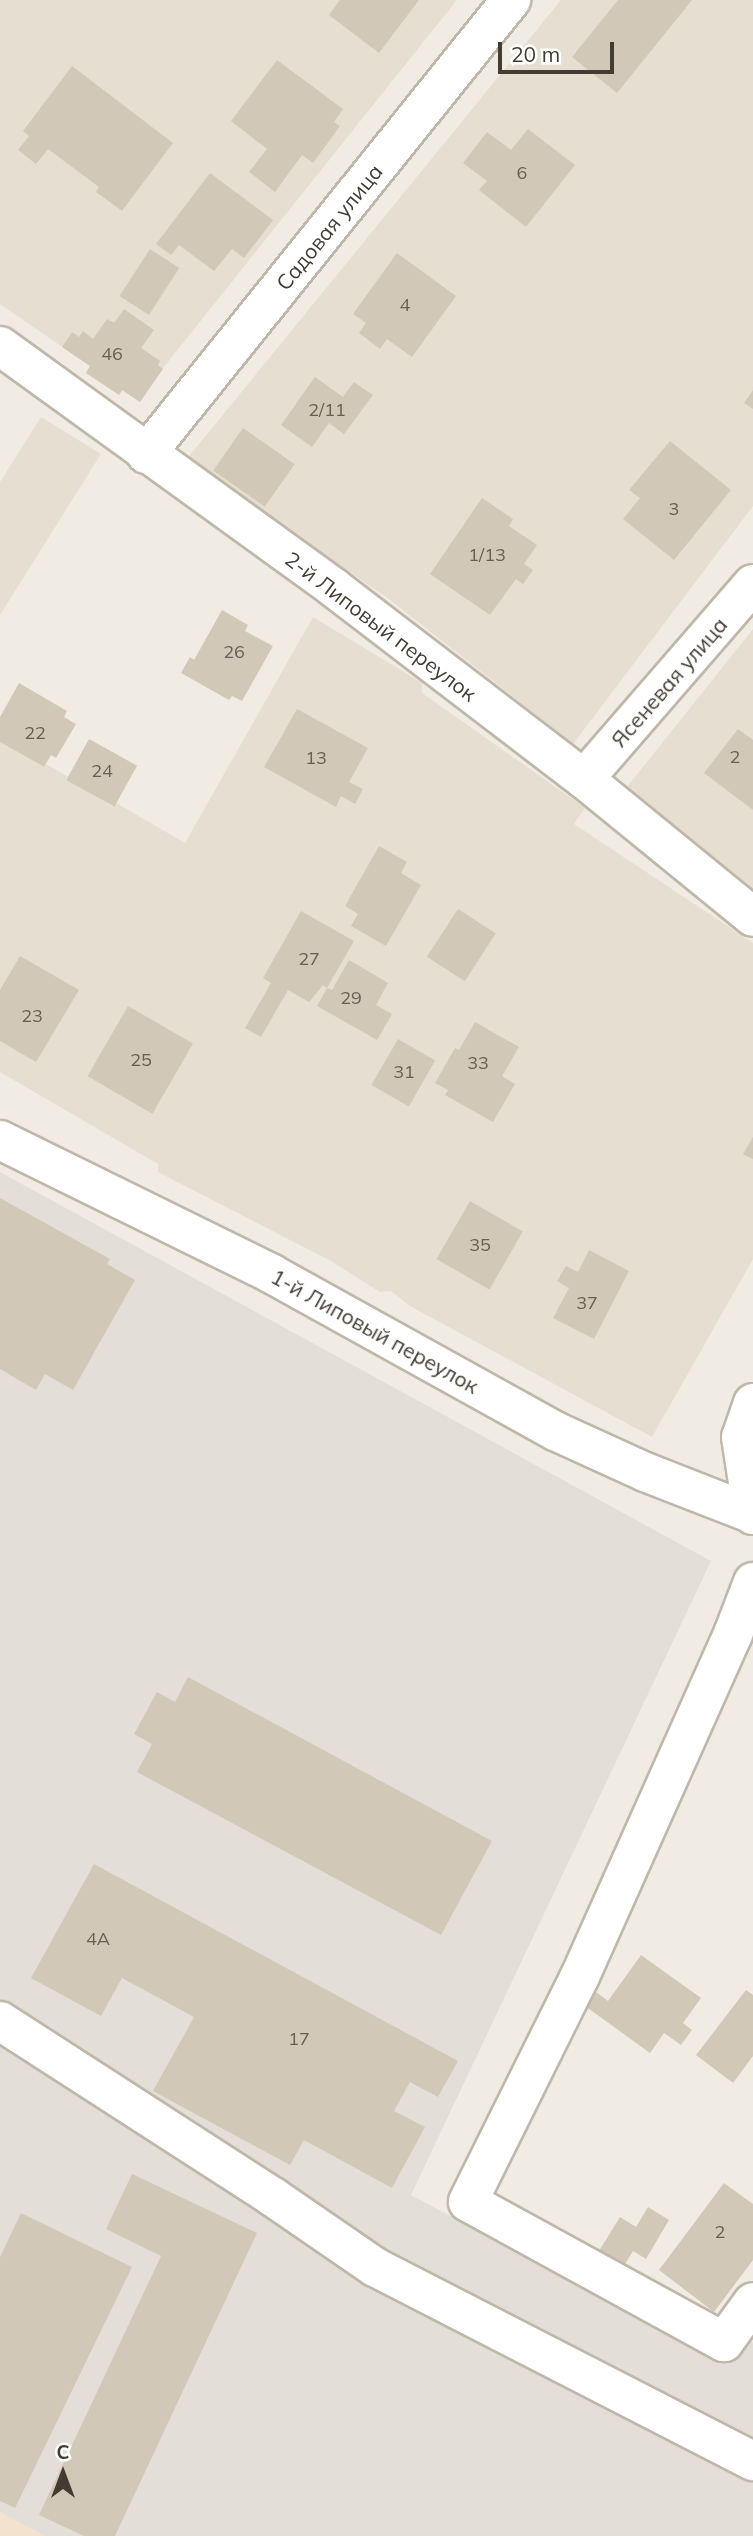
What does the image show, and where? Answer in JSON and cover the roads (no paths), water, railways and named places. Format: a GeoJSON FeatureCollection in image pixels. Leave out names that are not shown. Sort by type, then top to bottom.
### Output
{"type":"FeatureCollection","features":[{"type":"Feature","properties":{"kind":"street","name":"Садовая улица"},"geometry":{"type":"LineString","coordinates":[[146,454],[511,0]]}},
{"type":"Feature","properties":{"kind":"street","name":"2-й Липовый переулок"},"geometry":{"type":"LineString","coordinates":[[0,346],[334,588],[584,779],[753,918]]}},
{"type":"Feature","properties":{"kind":"street","name":"Ясеневая улица"},"geometry":{"type":"LineString","coordinates":[[584,779],[753,584]]}},
{"type":"Feature","properties":{"kind":"street","name":"1-й Липовый переулок"},"geometry":{"type":"LineString","coordinates":[[0,1140],[272,1274],[555,1431],[645,1472],[753,1514]]}},
{"type":"Feature","properties":{"kind":"street"},"geometry":{"type":"LineString","coordinates":[[753,1403],[741,1437],[753,1514]]}},
{"type":"Feature","properties":{"kind":"street"},"geometry":{"type":"LineString","coordinates":[[753,1582],[727,1647],[580,1976],[468,2202],[723,2342],[753,2302]]}},
{"type":"Feature","properties":{"kind":"street"},"geometry":{"type":"LineString","coordinates":[[0,2021],[273,2197],[374,2267],[753,2461]]}}]}
